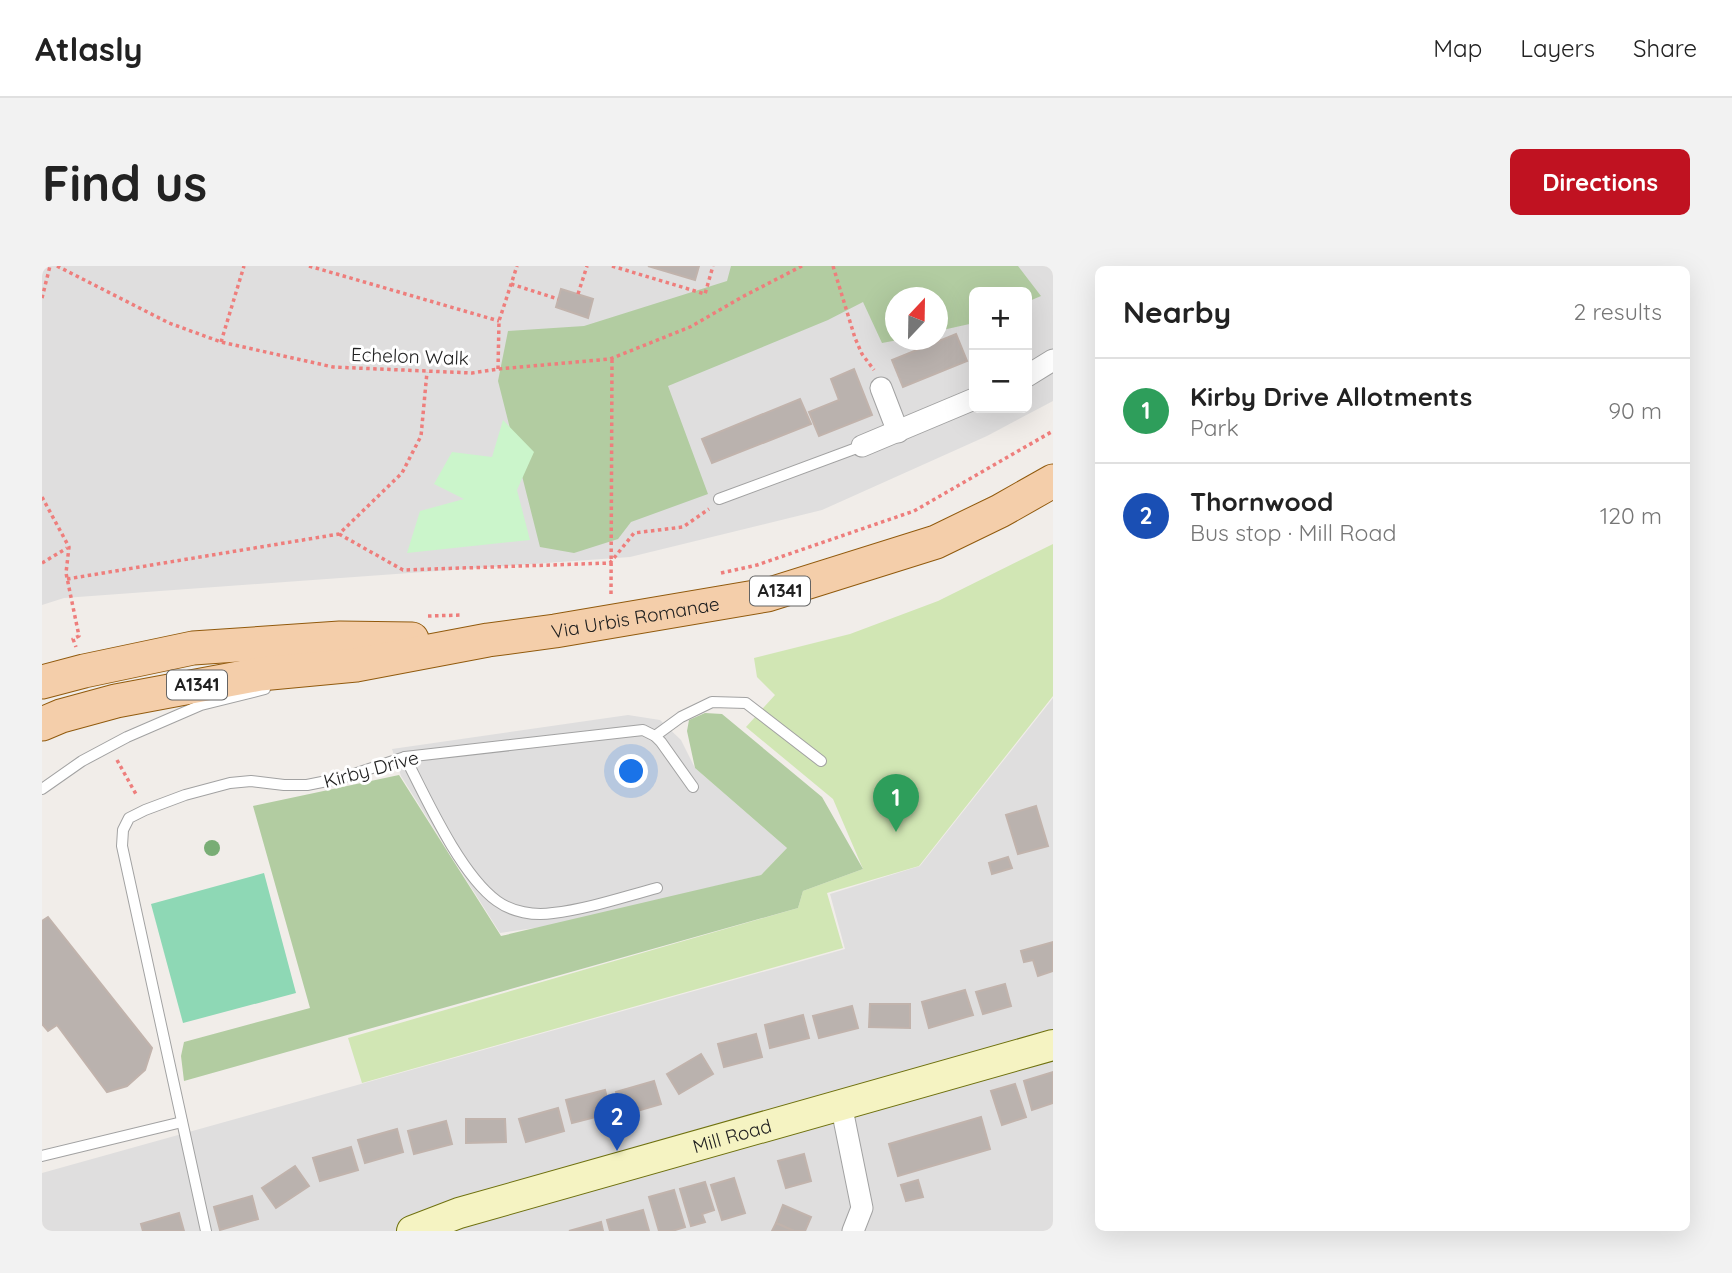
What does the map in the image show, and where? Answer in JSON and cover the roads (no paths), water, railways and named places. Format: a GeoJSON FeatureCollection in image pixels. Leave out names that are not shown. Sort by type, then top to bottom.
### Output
{"type":"FeatureCollection","features":[{"type":"Feature","properties":{"kind":"main road","name":"Via Urbis Romanae"},"geometry":{"type":"LineString","coordinates":[[42,682],[193,648],[480,628],[555,631],[767,594],[936,542],[1053,481]]}},
{"type":"Feature","properties":{"kind":"main road","name":"Via Urbis Romanae"},"geometry":{"type":"LineString","coordinates":[[42,724],[61,716],[155,693],[260,674],[356,665],[480,628]]}},
{"type":"Feature","properties":{"kind":"street"},"geometry":{"type":"LineString","coordinates":[[1032,373],[1053,360]]}},
{"type":"Feature","properties":{"kind":"street"},"geometry":{"type":"LineString","coordinates":[[881,387],[898,432]]}},
{"type":"Feature","properties":{"kind":"street"},"geometry":{"type":"LineString","coordinates":[[862,446],[969,401]]}},
{"type":"Feature","properties":{"kind":"street","name":"Mill Road"},"geometry":{"type":"LineString","coordinates":[[412,1231],[459,1213],[1053,1045]]}},
{"type":"Feature","properties":{"kind":"street"},"geometry":{"type":"LineString","coordinates":[[841,1104],[862,1208],[853,1231]]}},
{"type":"Feature","properties":{"kind":"lane"},"geometry":{"type":"LineString","coordinates":[[719,499],[862,446]]}},
{"type":"Feature","properties":{"kind":"lane"},"geometry":{"type":"LineString","coordinates":[[293,682],[356,665]]}},
{"type":"Feature","properties":{"kind":"lane"},"geometry":{"type":"LineString","coordinates":[[42,789],[82,761],[127,737],[201,705],[280,685]]}},
{"type":"Feature","properties":{"kind":"lane"},"geometry":{"type":"LineString","coordinates":[[693,787],[655,736],[681,717],[712,702],[746,703],[821,761]]}},
{"type":"Feature","properties":{"kind":"lane","name":"Kirby Drive"},"geometry":{"type":"LineString","coordinates":[[206,1231],[122,846],[123,830],[129,818],[145,810],[230,783],[251,781],[307,785],[342,778],[405,757],[643,730],[655,736]]}},
{"type":"Feature","properties":{"kind":"lane"},"geometry":{"type":"LineString","coordinates":[[405,757],[468,871],[498,902],[530,913],[551,914],[657,888]]}},
{"type":"Feature","properties":{"kind":"lane"},"geometry":{"type":"LineString","coordinates":[[42,1156],[182,1122]]}},
{"type":"Feature","properties":{"kind":"place","name":"Kirby Drive Allotments"},"geometry":{"type":"Point","coordinates":[896,832]}},
{"type":"Feature","properties":{"kind":"place","name":"Thornwood"},"geometry":{"type":"Point","coordinates":[617,1151]}}]}
